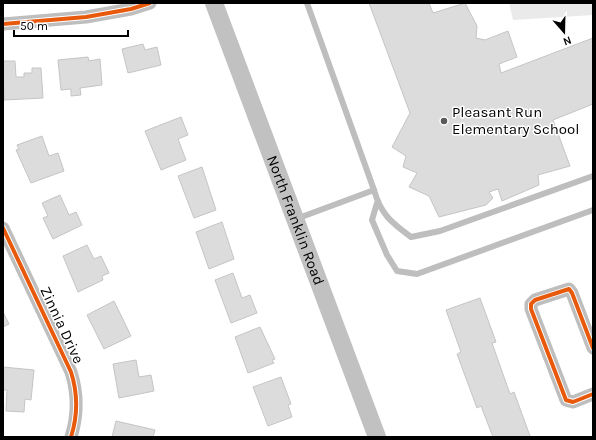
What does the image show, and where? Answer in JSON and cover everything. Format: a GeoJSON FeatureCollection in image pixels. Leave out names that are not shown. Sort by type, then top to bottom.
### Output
{"type":"FeatureCollection","features":[{"type":"Feature","properties":{"kind":"main road","name":"North Franklin Road"},"geometry":{"type":"LineString","coordinates":[[214,3],[377,437]]}},
{"type":"Feature","properties":{"kind":"street"},"geometry":{"type":"LineString","coordinates":[[3,24],[86,17],[131,9],[150,3]]}},
{"type":"Feature","properties":{"kind":"street","name":"Zinnia Drive"},"geometry":{"type":"LineString","coordinates":[[3,228],[71,372],[76,392],[77,407],[71,437]]}},
{"type":"Feature","properties":{"kind":"street"},"geometry":{"type":"LineString","coordinates":[[593,348],[572,293],[569,289],[535,300],[531,304],[531,309],[566,400],[573,402],[593,394]]}},
{"type":"Feature","properties":{"kind":"lane"},"geometry":{"type":"LineString","coordinates":[[307,3],[374,190],[377,203],[389,221],[411,237],[440,231],[593,176]]}},
{"type":"Feature","properties":{"kind":"lane"},"geometry":{"type":"LineString","coordinates":[[295,219],[374,190]]}},
{"type":"Feature","properties":{"kind":"lane"},"geometry":{"type":"LineString","coordinates":[[377,203],[372,220],[387,255],[396,271],[417,274],[593,210]]}},
{"type":"Feature","properties":{"kind":"shaded area"},"geometry":{"type":"Polygon","coordinates":[[[509,3],[593,3],[593,15],[513,20],[509,3]]]}},
{"type":"Feature","properties":{"kind":"building","name":"Pleasant Run Elementary School"},"geometry":{"type":"Polygon","coordinates":[[[369,3],[429,3],[433,13],[465,3],[477,26],[476,38],[485,40],[508,31],[517,57],[499,64],[501,73],[593,38],[593,104],[553,120],[570,166],[538,175],[539,185],[502,201],[498,189],[489,192],[493,198],[486,205],[439,217],[429,196],[409,187],[417,173],[403,167],[406,156],[392,147],[410,113],[369,3]]]}},
{"type":"Feature","properties":{"kind":"building"},"geometry":{"type":"Polygon","coordinates":[[[143,44],[145,50],[157,47],[161,65],[128,73],[122,49],[143,44]]]}},
{"type":"Feature","properties":{"kind":"building"},"geometry":{"type":"Polygon","coordinates":[[[88,57],[89,61],[100,59],[102,85],[80,88],[81,95],[71,96],[71,89],[61,90],[58,60],[88,57]]]}},
{"type":"Feature","properties":{"kind":"building"},"geometry":{"type":"Polygon","coordinates":[[[3,61],[15,61],[16,77],[24,77],[24,73],[32,73],[32,68],[41,68],[43,98],[4,100],[3,61]]]}},
{"type":"Feature","properties":{"kind":"building"},"geometry":{"type":"Polygon","coordinates":[[[181,117],[188,135],[178,139],[186,160],[161,170],[145,131],[181,117]]]}},
{"type":"Feature","properties":{"kind":"building"},"geometry":{"type":"Polygon","coordinates":[[[42,136],[49,156],[58,153],[64,171],[31,183],[16,150],[19,149],[17,145],[42,136]]]}},
{"type":"Feature","properties":{"kind":"building"},"geometry":{"type":"Polygon","coordinates":[[[202,167],[216,210],[194,218],[178,176],[202,167]]]}},
{"type":"Feature","properties":{"kind":"building"},"geometry":{"type":"Polygon","coordinates":[[[60,195],[69,215],[76,212],[82,225],[53,239],[43,218],[48,216],[42,203],[60,195]]]}},
{"type":"Feature","properties":{"kind":"building"},"geometry":{"type":"Polygon","coordinates":[[[222,222],[234,259],[209,269],[196,232],[222,222]]]}},
{"type":"Feature","properties":{"kind":"building"},"geometry":{"type":"Polygon","coordinates":[[[87,245],[94,259],[101,256],[109,273],[102,276],[103,280],[78,292],[63,256],[87,245]]]}},
{"type":"Feature","properties":{"kind":"building"},"geometry":{"type":"Polygon","coordinates":[[[233,273],[242,298],[250,295],[257,313],[231,323],[215,280],[233,273]]]}},
{"type":"Feature","properties":{"kind":"building"},"geometry":{"type":"Polygon","coordinates":[[[480,298],[496,342],[492,343],[510,394],[514,392],[530,436],[493,437],[481,406],[477,408],[457,354],[461,352],[446,310],[480,298]]]}},
{"type":"Feature","properties":{"kind":"building"},"geometry":{"type":"Polygon","coordinates":[[[114,301],[131,336],[104,349],[87,315],[114,301]]]}},
{"type":"Feature","properties":{"kind":"building"},"geometry":{"type":"Polygon","coordinates":[[[3,312],[9,324],[3,327],[3,312]]]}},
{"type":"Feature","properties":{"kind":"building"},"geometry":{"type":"Polygon","coordinates":[[[260,327],[275,359],[272,360],[274,363],[248,373],[235,337],[260,327]]]}},
{"type":"Feature","properties":{"kind":"building"},"geometry":{"type":"Polygon","coordinates":[[[136,360],[139,377],[151,375],[154,391],[119,398],[113,364],[136,360]]]}},
{"type":"Feature","properties":{"kind":"building"},"geometry":{"type":"Polygon","coordinates":[[[3,367],[34,370],[31,400],[25,399],[24,412],[6,411],[7,390],[3,390],[3,367]]]}},
{"type":"Feature","properties":{"kind":"building"},"geometry":{"type":"Polygon","coordinates":[[[281,377],[291,404],[288,405],[292,417],[268,426],[253,387],[281,377]]]}},
{"type":"Feature","properties":{"kind":"building"},"geometry":{"type":"Polygon","coordinates":[[[116,421],[155,430],[153,437],[112,437],[116,421]]]}},
{"type":"Feature","properties":{"kind":"cycle path"},"geometry":{"type":"LineString","coordinates":[[3,24],[86,17],[131,9],[150,3]]}},
{"type":"Feature","properties":{"kind":"cycle path"},"geometry":{"type":"LineString","coordinates":[[3,228],[71,372],[76,396],[76,413],[71,437]]}},
{"type":"Feature","properties":{"kind":"cycle path"},"geometry":{"type":"LineString","coordinates":[[593,348],[572,293],[569,289],[535,300],[531,304],[531,309],[566,400],[573,402],[593,394]]}},
{"type":"Feature","properties":{"kind":"place","name":"Pleasant Run Elementary School"},"geometry":{"type":"Point","coordinates":[444,121]}}]}
